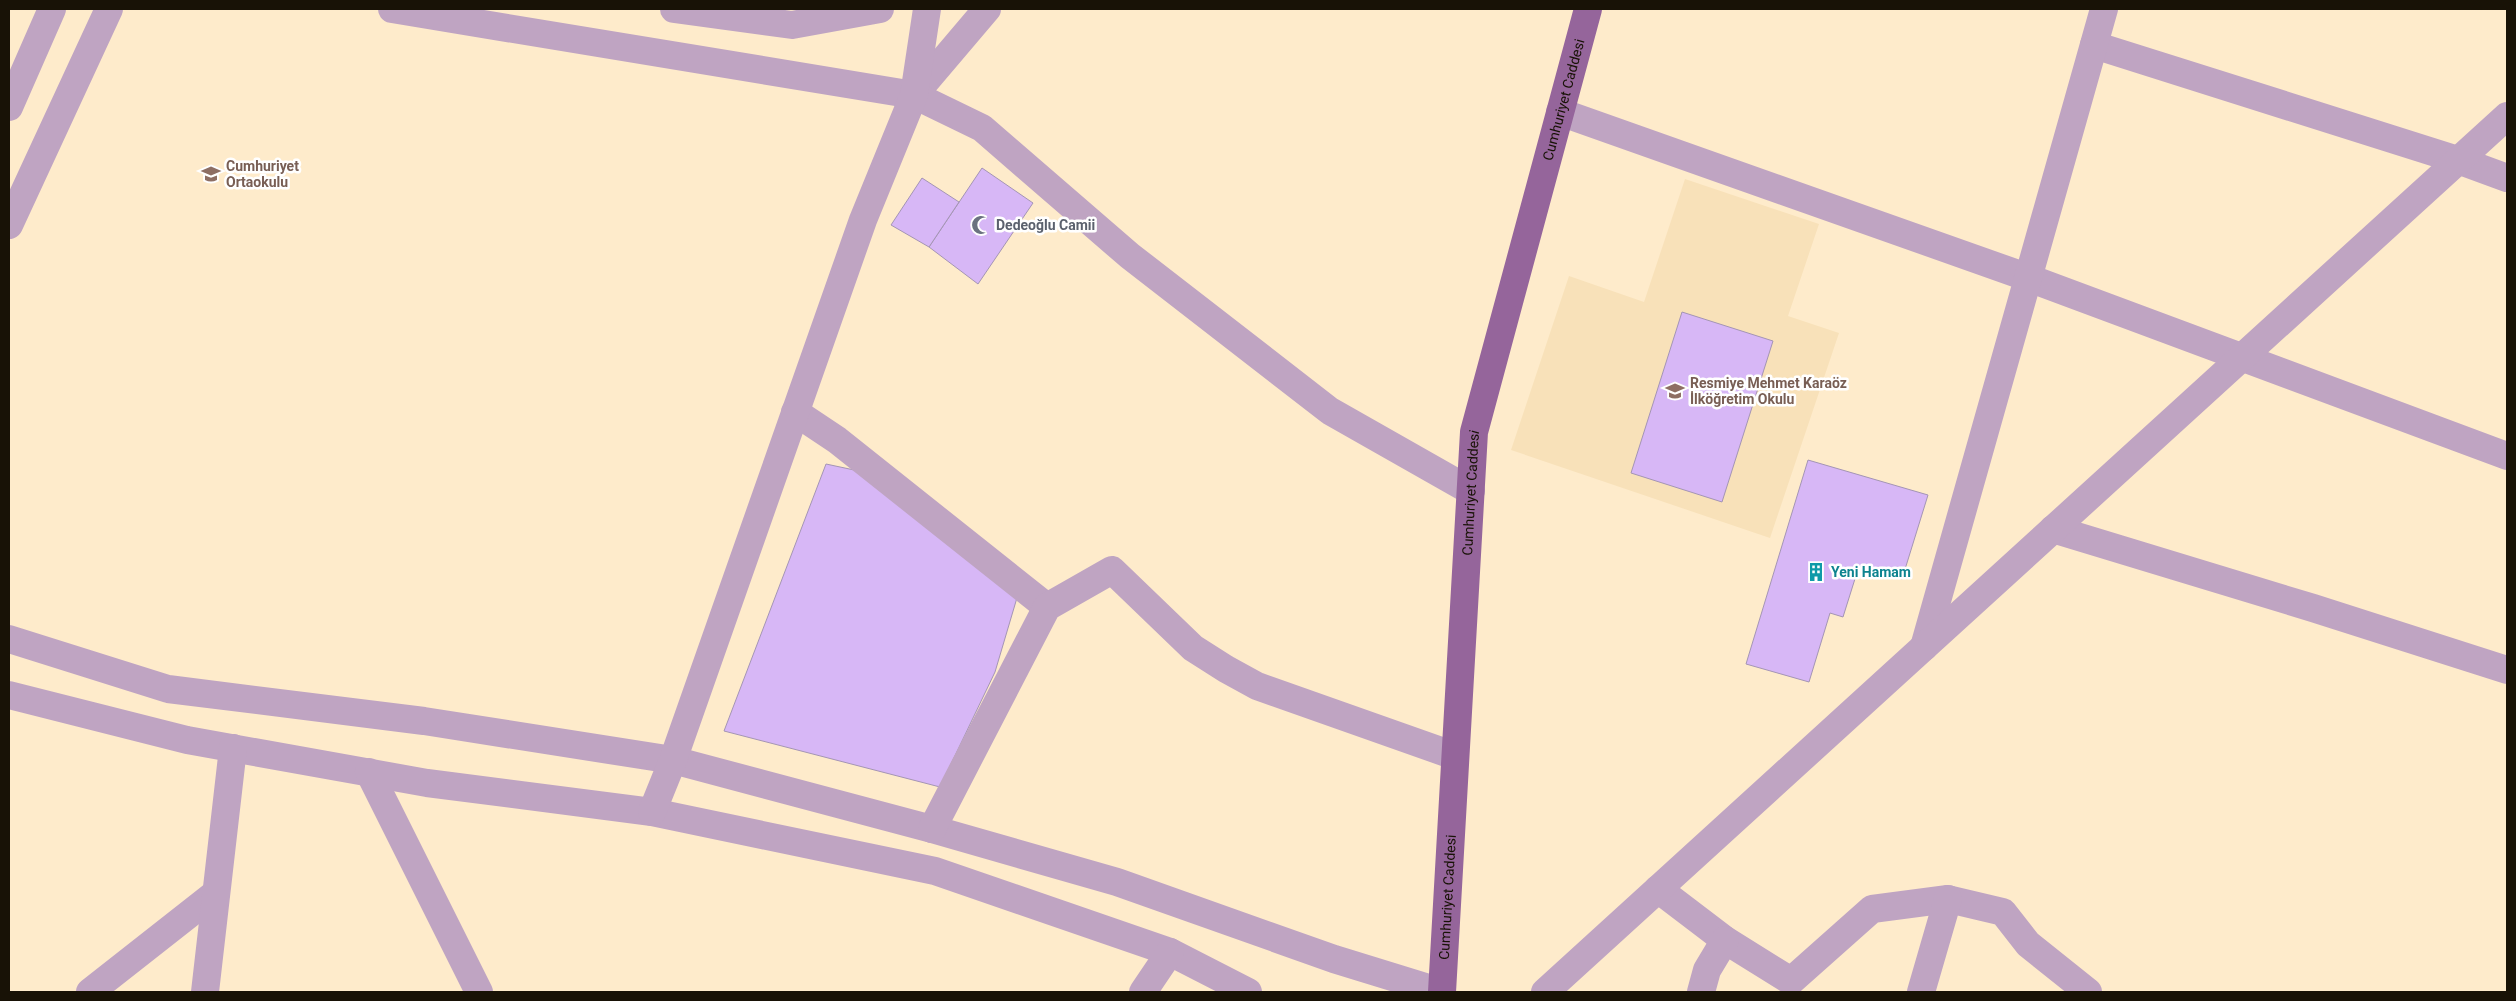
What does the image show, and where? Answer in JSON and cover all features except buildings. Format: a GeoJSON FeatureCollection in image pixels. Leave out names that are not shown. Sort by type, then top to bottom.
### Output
{"type":"FeatureCollection","features":[{"type":"Feature","properties":{"kind":"main road","name":"Cumhuriyet Caddesi"},"geometry":{"type":"LineString","coordinates":[[1442,992],[1474,432],[1588,9]]}},
{"type":"Feature","properties":{"kind":"street"},"geometry":{"type":"LineString","coordinates":[[9,107],[52,9]]}},
{"type":"Feature","properties":{"kind":"street"},"geometry":{"type":"LineString","coordinates":[[9,225],[109,9]]}},
{"type":"Feature","properties":{"kind":"street"},"geometry":{"type":"LineString","coordinates":[[392,9],[914,95],[982,128],[1130,256],[1330,411],[1471,491]]}},
{"type":"Feature","properties":{"kind":"street"},"geometry":{"type":"LineString","coordinates":[[674,9],[792,25],[880,9]]}},
{"type":"Feature","properties":{"kind":"street"},"geometry":{"type":"LineString","coordinates":[[652,812],[673,760],[863,220],[914,95],[927,9]]}},
{"type":"Feature","properties":{"kind":"street"},"geometry":{"type":"LineString","coordinates":[[914,95],[987,9]]}},
{"type":"Feature","properties":{"kind":"street"},"geometry":{"type":"LineString","coordinates":[[1924,647],[2104,9]]}},
{"type":"Feature","properties":{"kind":"street"},"geometry":{"type":"LineString","coordinates":[[2094,45],[2458,160],[2507,178]]}},
{"type":"Feature","properties":{"kind":"street"},"geometry":{"type":"LineString","coordinates":[[1560,112],[2028,278],[2507,456]]}},
{"type":"Feature","properties":{"kind":"street"},"geometry":{"type":"LineString","coordinates":[[1545,992],[2507,116]]}},
{"type":"Feature","properties":{"kind":"street"},"geometry":{"type":"LineString","coordinates":[[795,412],[836,440],[1047,607]]}},
{"type":"Feature","properties":{"kind":"street"},"geometry":{"type":"LineString","coordinates":[[2053,530],[2313,608],[2507,670]]}},
{"type":"Feature","properties":{"kind":"street"},"geometry":{"type":"LineString","coordinates":[[932,829],[1047,607],[1112,570],[1193,648],[1226,669],[1258,686],[1455,756]]}},
{"type":"Feature","properties":{"kind":"street"},"geometry":{"type":"LineString","coordinates":[[9,639],[168,689],[424,722],[673,760],[932,829],[1117,882],[1334,959],[1442,992]]}},
{"type":"Feature","properties":{"kind":"street"},"geometry":{"type":"LineString","coordinates":[[9,695],[187,740],[427,783],[652,812],[935,871],[1170,952],[1248,992]]}},
{"type":"Feature","properties":{"kind":"street"},"geometry":{"type":"LineString","coordinates":[[205,992],[233,748]]}},
{"type":"Feature","properties":{"kind":"street"},"geometry":{"type":"LineString","coordinates":[[369,772],[479,992]]}},
{"type":"Feature","properties":{"kind":"street"},"geometry":{"type":"LineString","coordinates":[[1658,889],[1725,940],[1791,981],[1872,909],[1948,899],[2003,912],[2028,944],[2088,992]]}},
{"type":"Feature","properties":{"kind":"street"},"geometry":{"type":"LineString","coordinates":[[90,992],[216,893]]}},
{"type":"Feature","properties":{"kind":"street"},"geometry":{"type":"LineString","coordinates":[[1920,992],[1948,899]]}},
{"type":"Feature","properties":{"kind":"street"},"geometry":{"type":"LineString","coordinates":[[1701,992],[1707,970],[1725,940]]}},
{"type":"Feature","properties":{"kind":"street"},"geometry":{"type":"LineString","coordinates":[[1143,992],[1170,952]]}},
{"type":"Feature","properties":{"kind":"shaded area","name":"Resmiye Mehmet Karaöz İlköğretim Okulu"},"geometry":{"type":"Polygon","coordinates":[[[1685,179],[1819,224],[1788,316],[1839,333],[1770,538],[1511,450],[1569,276],[1644,302],[1685,179]]]}},
{"type":"Feature","properties":{"kind":"place","name":"Cumhuriyet Ortaokulu"},"geometry":{"type":"Point","coordinates":[211,174]}},
{"type":"Feature","properties":{"kind":"place","name":"Dedeoğlu Camii"},"geometry":{"type":"Point","coordinates":[981,225]}},
{"type":"Feature","properties":{"kind":"place","name":"Resmiye Mehmet Karaöz İlköğretim Okulu"},"geometry":{"type":"Point","coordinates":[1675,391]}},
{"type":"Feature","properties":{"kind":"place","name":"Yeni Hamam"},"geometry":{"type":"Point","coordinates":[1816,572]}}]}
